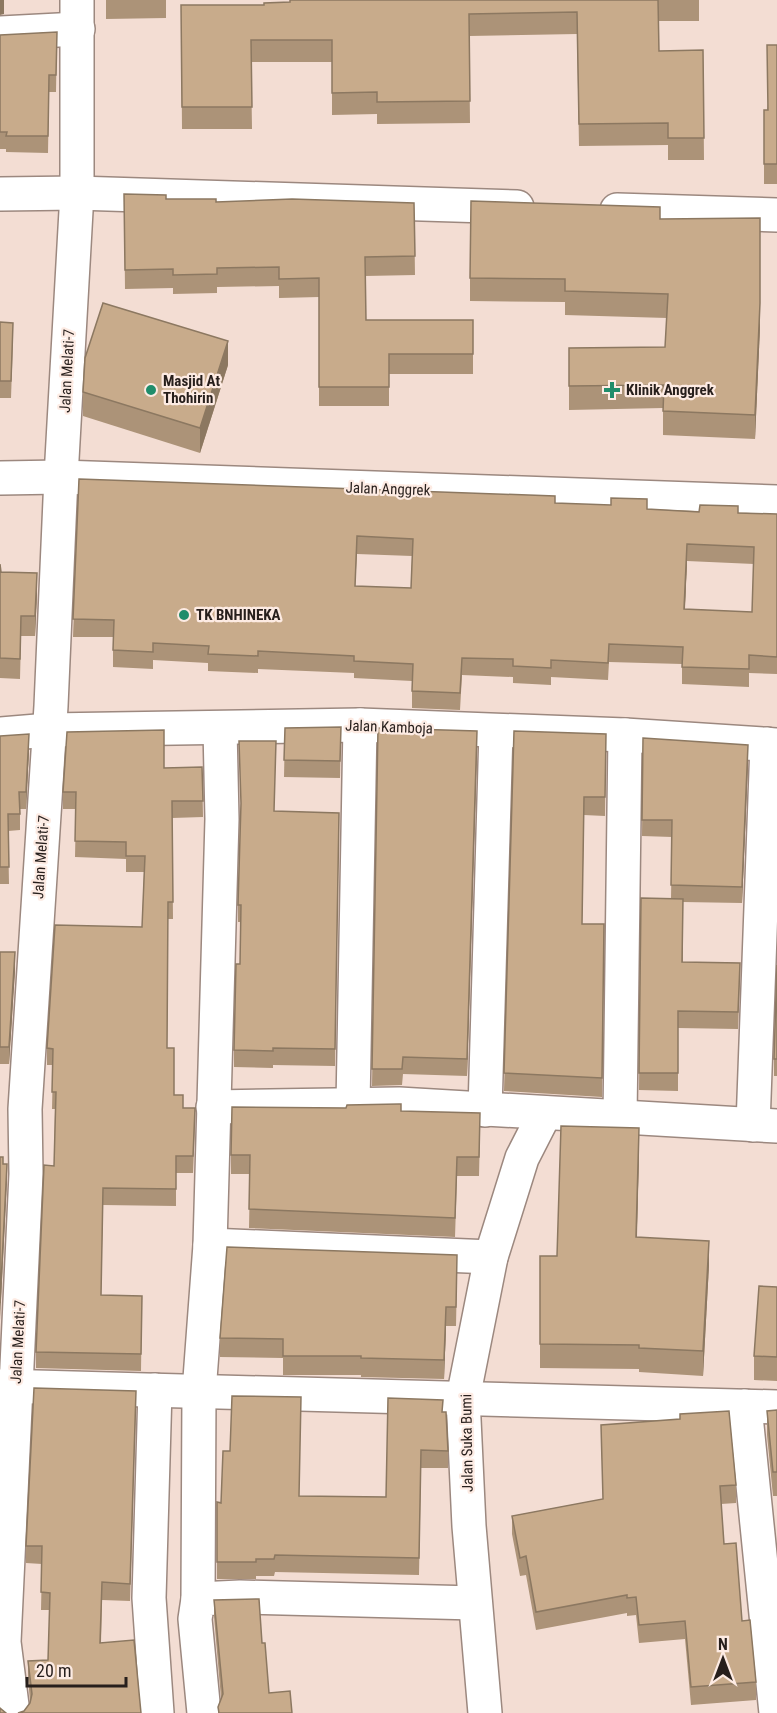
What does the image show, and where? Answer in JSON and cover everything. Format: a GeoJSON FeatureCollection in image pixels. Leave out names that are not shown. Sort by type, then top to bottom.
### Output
{"type":"FeatureCollection","features":[{"type":"Feature","properties":{"kind":"street"},"geometry":{"type":"LineString","coordinates":[[0,33],[78,15]]}},
{"type":"Feature","properties":{"kind":"street","name":"Jalan Melati-7"},"geometry":{"type":"LineString","coordinates":[[13,1713],[3,1621],[8,1387],[26,1174],[13,1107],[49,730],[60,477],[77,192],[78,15]]}},
{"type":"Feature","properties":{"kind":"street"},"geometry":{"type":"LineString","coordinates":[[0,194],[77,192],[552,208]]}},
{"type":"Feature","properties":{"kind":"street"},"geometry":{"type":"LineString","coordinates":[[588,209],[777,215]]}},
{"type":"Feature","properties":{"kind":"street","name":"Jalan Anggrek"},"geometry":{"type":"LineString","coordinates":[[0,478],[60,477],[777,502]]}},
{"type":"Feature","properties":{"kind":"street"},"geometry":{"type":"LineString","coordinates":[[353,1105],[360,725]]}},
{"type":"Feature","properties":{"kind":"street","name":"Jalan Kamboja"},"geometry":{"type":"LineString","coordinates":[[0,734],[49,730],[360,725],[626,735],[772,744]]}},
{"type":"Feature","properties":{"kind":"street"},"geometry":{"type":"LineString","coordinates":[[204,1713],[195,1619],[198,1599],[199,1392],[210,1245],[222,819],[220,728]]}},
{"type":"Feature","properties":{"kind":"street"},"geometry":{"type":"LineString","coordinates":[[485,1110],[496,731]]}},
{"type":"Feature","properties":{"kind":"street"},"geometry":{"type":"LineString","coordinates":[[620,1118],[626,735]]}},
{"type":"Feature","properties":{"kind":"street"},"geometry":{"type":"LineString","coordinates":[[213,1107],[399,1104],[765,1125],[772,744]]}},
{"type":"Feature","properties":{"kind":"street","name":"Jalan Suka Bumi"},"geometry":{"type":"LineString","coordinates":[[485,1713],[469,1526],[463,1398],[491,1257],[522,1158],[545,1113]]}},
{"type":"Feature","properties":{"kind":"street"},"geometry":{"type":"LineString","coordinates":[[210,1245],[491,1257]]}},
{"type":"Feature","properties":{"kind":"street"},"geometry":{"type":"LineString","coordinates":[[8,1387],[777,1407]]}},
{"type":"Feature","properties":{"kind":"street"},"geometry":{"type":"LineString","coordinates":[[156,1390],[149,1598],[157,1713]]}},
{"type":"Feature","properties":{"kind":"street"},"geometry":{"type":"LineString","coordinates":[[745,1406],[776,1713]]}},
{"type":"Feature","properties":{"kind":"street"},"geometry":{"type":"LineString","coordinates":[[198,1599],[262,1597],[475,1603]]}},
{"type":"Feature","properties":{"kind":"building"},"geometry":{"type":"Polygon","coordinates":[[[290,0],[658,0],[659,51],[703,50],[704,138],[668,138],[668,123],[579,124],[577,12],[469,14],[470,101],[377,102],[377,92],[332,93],[332,40],[251,40],[252,107],[182,107],[181,5],[264,5],[264,3],[290,2],[290,0]]]}},
{"type":"Feature","properties":{"kind":"building"},"geometry":{"type":"Polygon","coordinates":[[[57,32],[56,75],[49,75],[48,136],[6,136],[7,132],[0,132],[0,35],[57,32]]]}},
{"type":"Feature","properties":{"kind":"building"},"geometry":{"type":"Polygon","coordinates":[[[767,45],[777,45],[777,164],[764,164],[764,110],[768,110],[767,45]]]}},
{"type":"Feature","properties":{"kind":"building"},"geometry":{"type":"Polygon","coordinates":[[[124,194],[166,195],[166,199],[216,199],[216,202],[292,199],[414,203],[415,256],[365,257],[366,320],[473,320],[473,354],[389,354],[389,387],[319,387],[319,278],[279,279],[279,267],[217,268],[217,274],[173,275],[173,269],[125,270],[124,194]]]}},
{"type":"Feature","properties":{"kind":"building"},"geometry":{"type":"Polygon","coordinates":[[[471,201],[660,207],[660,219],[760,218],[760,303],[755,415],[663,411],[664,385],[569,386],[569,348],[665,347],[668,294],[565,291],[565,279],[470,278],[471,201]]]}},
{"type":"Feature","properties":{"kind":"building","name":"Masjid At Thohirin"},"geometry":{"type":"Polygon","coordinates":[[[103,303],[228,341],[200,428],[83,392],[85,358],[103,303]]]}},
{"type":"Feature","properties":{"kind":"building"},"geometry":{"type":"Polygon","coordinates":[[[0,322],[13,323],[11,381],[0,381],[0,322]]]}},
{"type":"Feature","properties":{"kind":"building"},"geometry":{"type":"Polygon","coordinates":[[[79,479],[555,496],[555,503],[611,505],[611,498],[647,499],[647,509],[699,512],[700,505],[738,506],[738,513],[777,514],[777,657],[749,655],[749,669],[682,667],[683,647],[609,644],[608,663],[551,660],[551,668],[513,666],[513,659],[462,658],[460,693],[412,691],[413,664],[354,661],[354,656],[258,651],[258,656],[208,654],[209,646],[153,643],[153,652],[113,650],[114,620],[73,619],[79,479]],[[357,536],[355,586],[411,588],[413,539],[357,536]],[[687,544],[684,609],[752,612],[754,547],[687,544]]]}},
{"type":"Feature","properties":{"kind":"building"},"geometry":{"type":"Polygon","coordinates":[[[0,564],[1,572],[37,573],[35,616],[21,616],[20,659],[0,658],[0,564]]]}},
{"type":"Feature","properties":{"kind":"building"},"geometry":{"type":"Polygon","coordinates":[[[341,727],[340,761],[284,760],[285,728],[341,727]]]}},
{"type":"Feature","properties":{"kind":"building"},"geometry":{"type":"Polygon","coordinates":[[[378,728],[477,731],[467,1059],[403,1057],[402,1069],[372,1069],[378,728]]]}},
{"type":"Feature","properties":{"kind":"building"},"geometry":{"type":"Polygon","coordinates":[[[164,730],[164,768],[202,767],[203,801],[172,801],[173,902],[168,902],[167,1048],[174,1048],[174,1095],[183,1095],[183,1108],[195,1108],[193,1156],[176,1156],[176,1189],[103,1188],[101,1295],[142,1296],[141,1354],[36,1352],[44,1165],[54,1166],[56,1092],[52,1092],[53,1049],[47,1048],[55,925],[142,927],[145,856],[126,856],[126,842],[75,841],[76,792],[63,792],[67,732],[164,730]]]}},
{"type":"Feature","properties":{"kind":"building"},"geometry":{"type":"Polygon","coordinates":[[[514,731],[606,734],[605,797],[584,797],[582,924],[604,924],[602,1078],[504,1073],[514,731]]]}},
{"type":"Feature","properties":{"kind":"building"},"geometry":{"type":"Polygon","coordinates":[[[29,734],[26,792],[19,792],[20,814],[8,814],[9,867],[0,867],[0,736],[29,734]]]}},
{"type":"Feature","properties":{"kind":"building"},"geometry":{"type":"Polygon","coordinates":[[[643,738],[748,745],[742,887],[671,885],[672,820],[642,820],[643,738]]]}},
{"type":"Feature","properties":{"kind":"building"},"geometry":{"type":"Polygon","coordinates":[[[239,741],[276,741],[274,811],[339,813],[335,1049],[234,1050],[236,964],[240,964],[241,905],[238,905],[241,803],[239,741]]]}},
{"type":"Feature","properties":{"kind":"building"},"geometry":{"type":"Polygon","coordinates":[[[641,898],[683,899],[682,962],[740,963],[738,1012],[678,1011],[678,1073],[639,1073],[641,898]]]}},
{"type":"Feature","properties":{"kind":"building"},"geometry":{"type":"Polygon","coordinates":[[[0,952],[15,952],[9,1047],[0,1047],[0,952]]]}},
{"type":"Feature","properties":{"kind":"building"},"geometry":{"type":"Polygon","coordinates":[[[777,965],[777,1059],[774,1059],[777,965]]]}},
{"type":"Feature","properties":{"kind":"building"},"geometry":{"type":"Polygon","coordinates":[[[401,1104],[401,1111],[480,1113],[479,1157],[457,1157],[455,1218],[249,1209],[250,1155],[231,1155],[232,1107],[346,1108],[347,1105],[401,1104]]]}},
{"type":"Feature","properties":{"kind":"building"},"geometry":{"type":"Polygon","coordinates":[[[561,1126],[639,1128],[636,1237],[709,1241],[703,1351],[639,1348],[639,1345],[540,1344],[540,1256],[557,1256],[561,1126]]]}},
{"type":"Feature","properties":{"kind":"building"},"geometry":{"type":"Polygon","coordinates":[[[0,1157],[3,1157],[3,1164],[7,1164],[0,1303],[0,1157]]]}},
{"type":"Feature","properties":{"kind":"building"},"geometry":{"type":"Polygon","coordinates":[[[227,1247],[457,1255],[456,1307],[446,1307],[444,1360],[361,1358],[361,1356],[283,1356],[283,1339],[220,1338],[227,1247]]]}},
{"type":"Feature","properties":{"kind":"building"},"geometry":{"type":"Polygon","coordinates":[[[759,1286],[777,1287],[777,1357],[754,1356],[759,1286]]]}},
{"type":"Feature","properties":{"kind":"building"},"geometry":{"type":"Polygon","coordinates":[[[34,1388],[136,1391],[130,1584],[102,1582],[100,1643],[134,1640],[141,1713],[18,1713],[24,1711],[30,1703],[32,1694],[28,1661],[48,1660],[50,1593],[41,1592],[42,1546],[26,1546],[34,1388]]]}},
{"type":"Feature","properties":{"kind":"building"},"geometry":{"type":"Polygon","coordinates":[[[232,1396],[301,1397],[299,1496],[386,1497],[388,1398],[443,1400],[442,1412],[446,1412],[448,1451],[421,1450],[419,1558],[275,1555],[274,1559],[256,1559],[256,1562],[217,1562],[217,1502],[221,1503],[223,1451],[230,1451],[232,1396]]]}},
{"type":"Feature","properties":{"kind":"building"},"geometry":{"type":"Polygon","coordinates":[[[777,1410],[777,1472],[773,1472],[767,1411],[777,1410]]]}},
{"type":"Feature","properties":{"kind":"building"},"geometry":{"type":"Polygon","coordinates":[[[729,1411],[736,1485],[720,1486],[724,1544],[736,1543],[742,1621],[750,1620],[756,1682],[691,1687],[685,1621],[639,1625],[636,1597],[627,1598],[627,1595],[536,1612],[526,1556],[520,1558],[512,1516],[603,1499],[601,1425],[680,1419],[680,1414],[729,1411]]]}},
{"type":"Feature","properties":{"kind":"building"},"geometry":{"type":"Polygon","coordinates":[[[259,1599],[269,1693],[290,1691],[292,1713],[219,1713],[218,1707],[223,1694],[214,1600],[259,1599]]]}},
{"type":"Feature","properties":{"kind":"place","name":"Masjid At Thohirin"},"geometry":{"type":"Point","coordinates":[151,390]}},
{"type":"Feature","properties":{"kind":"place","name":"Klinik Anggrek"},"geometry":{"type":"Point","coordinates":[612,390]}},
{"type":"Feature","properties":{"kind":"place","name":"TK BNHINEKA"},"geometry":{"type":"Point","coordinates":[184,615]}}]}
